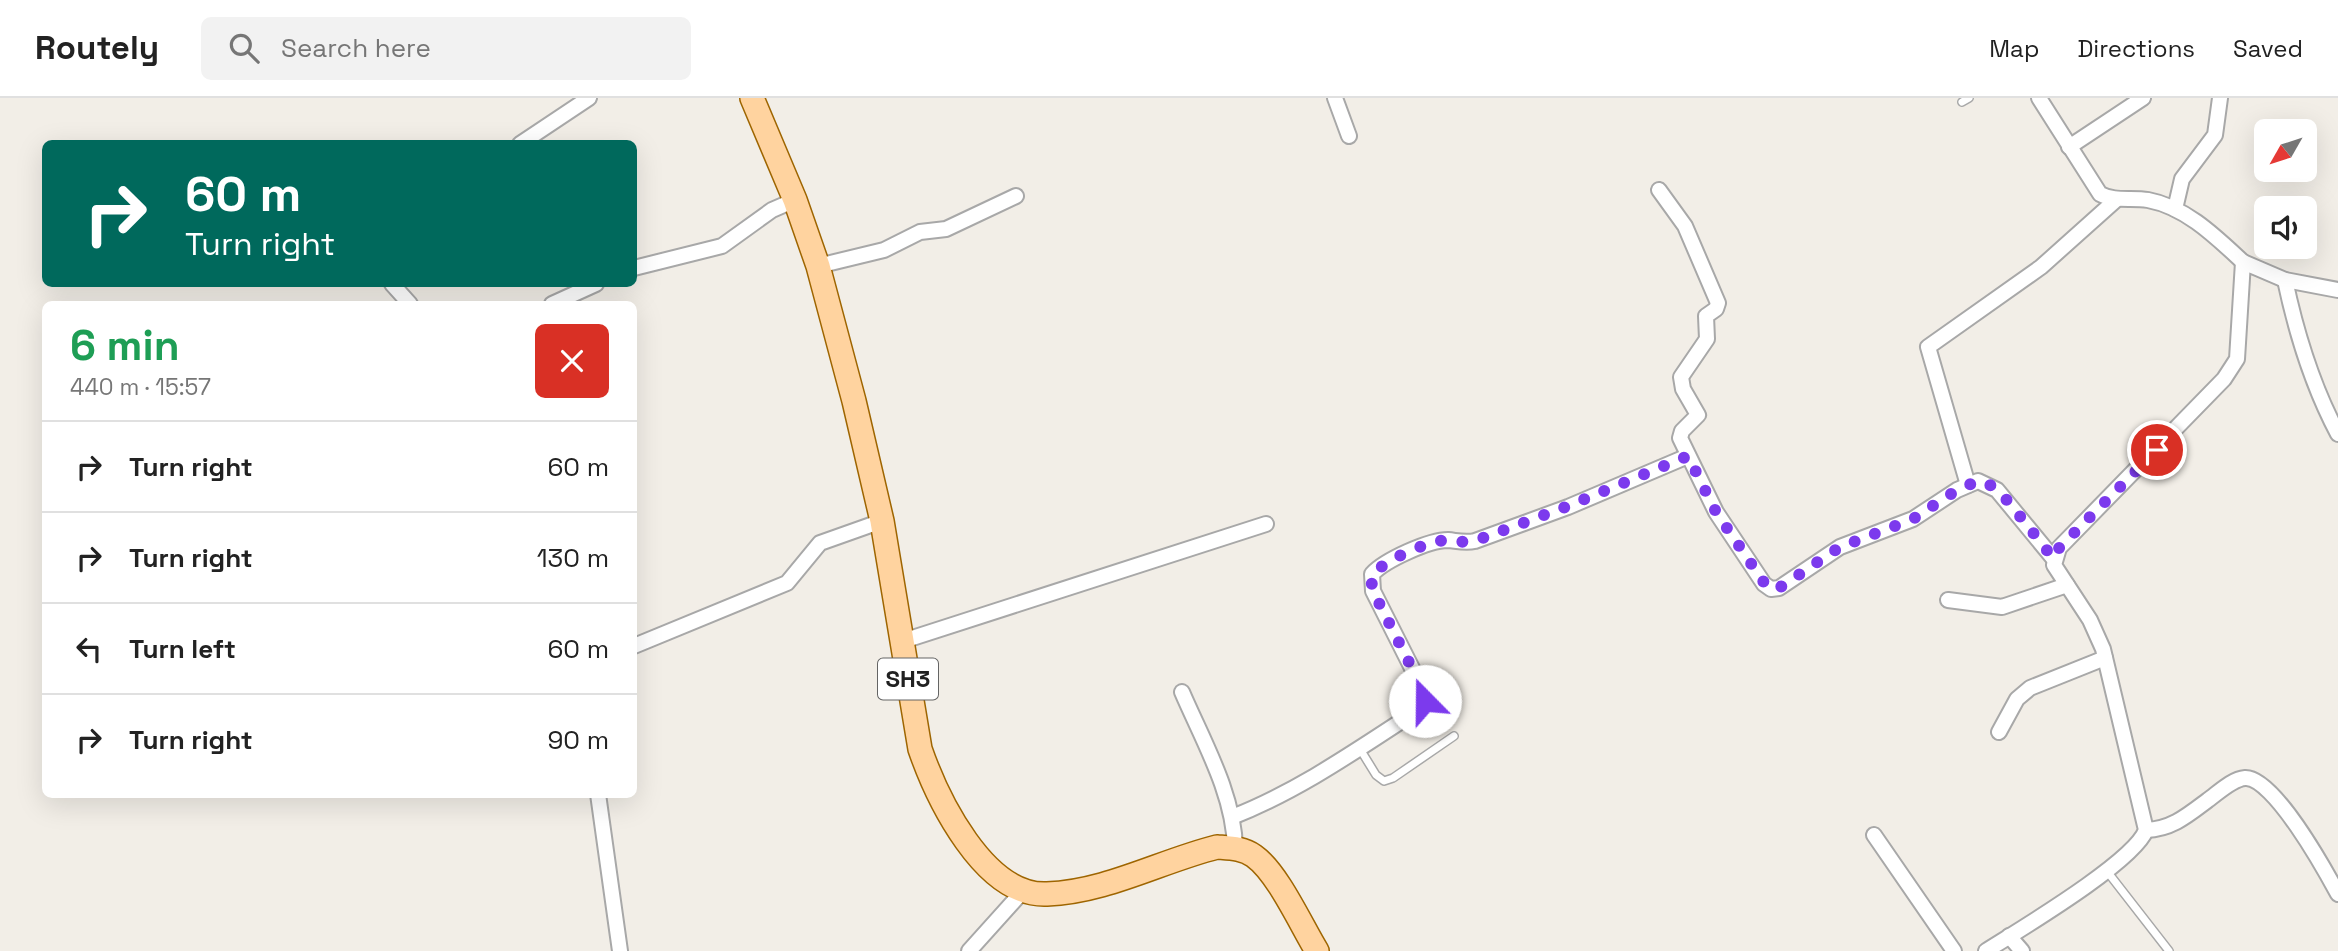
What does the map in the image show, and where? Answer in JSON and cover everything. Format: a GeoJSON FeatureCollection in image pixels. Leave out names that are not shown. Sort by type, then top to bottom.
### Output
{"type":"FeatureCollection","features":[{"type":"Feature","properties":{"kind":"main road","name":"SH3"},"geometry":{"type":"LineString","coordinates":[[752,98],[795,200],[818,266],[867,449],[904,641],[920,749],[940,800],[975,852],[993,870],[1023,891]]}},
{"type":"Feature","properties":{"kind":"main road"},"geometry":{"type":"LineString","coordinates":[[1023,891],[1044,894],[1071,891],[1106,883],[1217,847],[1235,848],[1254,856],[1268,871],[1317,951]]}},
{"type":"Feature","properties":{"kind":"street"},"geometry":{"type":"LineString","coordinates":[[526,140],[589,98]]}},
{"type":"Feature","properties":{"kind":"street"},"geometry":{"type":"LineString","coordinates":[[1335,98],[1349,136]]}},
{"type":"Feature","properties":{"kind":"street"},"geometry":{"type":"LineString","coordinates":[[2039,98],[2100,194],[2117,199],[2146,199],[2175,209],[2209,231],[2243,262],[2285,280],[2338,290]]}},
{"type":"Feature","properties":{"kind":"street"},"geometry":{"type":"LineString","coordinates":[[2069,147],[2143,98]]}},
{"type":"Feature","properties":{"kind":"street"},"geometry":{"type":"LineString","coordinates":[[2175,209],[2182,180],[2215,135],[2220,98]]}},
{"type":"Feature","properties":{"kind":"street"},"geometry":{"type":"LineString","coordinates":[[1659,190],[1685,226],[1718,303],[1716,309],[1706,316],[1707,338],[1702,350],[1681,377],[1683,389],[1698,415],[1680,434],[1716,512],[1765,584],[1771,589],[1779,588],[1840,547],[1913,519],[1978,481],[1997,490],[2053,558],[2054,565],[2090,620],[2105,658],[2146,830],[2144,835],[2106,869],[1986,951]]}},
{"type":"Feature","properties":{"kind":"street"},"geometry":{"type":"LineString","coordinates":[[818,266],[884,250],[920,232],[946,229],[1016,196]]}},
{"type":"Feature","properties":{"kind":"street"},"geometry":{"type":"LineString","coordinates":[[1968,485],[1928,347],[2040,267],[2117,199]]}},
{"type":"Feature","properties":{"kind":"street"},"geometry":{"type":"LineString","coordinates":[[637,267],[722,246],[772,210],[795,200]]}},
{"type":"Feature","properties":{"kind":"street"},"geometry":{"type":"LineString","coordinates":[[2053,558],[2059,548],[2224,379],[2238,351],[2243,262]]}},
{"type":"Feature","properties":{"kind":"street"},"geometry":{"type":"LineString","coordinates":[[2285,280],[2300,338],[2328,415],[2338,434]]}},
{"type":"Feature","properties":{"kind":"street"},"geometry":{"type":"LineString","coordinates":[[396,287],[407,301]]}},
{"type":"Feature","properties":{"kind":"street"},"geometry":{"type":"LineString","coordinates":[[559,301],[589,287]]}},
{"type":"Feature","properties":{"kind":"street"},"geometry":{"type":"LineString","coordinates":[[1232,817],[1270,802],[1423,707],[1424,692],[1373,591],[1371,579],[1387,560],[1446,540],[1460,543],[1475,541],[1688,456]]}},
{"type":"Feature","properties":{"kind":"street"},"geometry":{"type":"LineString","coordinates":[[637,645],[787,583],[820,543],[882,521]]}},
{"type":"Feature","properties":{"kind":"street"},"geometry":{"type":"LineString","coordinates":[[904,641],[1266,524]]}},
{"type":"Feature","properties":{"kind":"street"},"geometry":{"type":"LineString","coordinates":[[1948,600],[2002,607],[2067,585]]}},
{"type":"Feature","properties":{"kind":"street"},"geometry":{"type":"LineString","coordinates":[[1999,733],[2017,699],[2030,688],[2105,658]]}},
{"type":"Feature","properties":{"kind":"street"},"geometry":{"type":"LineString","coordinates":[[1182,692],[1232,817],[1235,848]]}},
{"type":"Feature","properties":{"kind":"street"},"geometry":{"type":"LineString","coordinates":[[2146,830],[2166,828],[2231,783],[2244,778],[2254,779],[2279,801],[2338,894]]}},
{"type":"Feature","properties":{"kind":"street"},"geometry":{"type":"LineString","coordinates":[[599,798],[620,951]]}},
{"type":"Feature","properties":{"kind":"street"},"geometry":{"type":"LineString","coordinates":[[1874,835],[1954,951]]}},
{"type":"Feature","properties":{"kind":"street"},"geometry":{"type":"LineString","coordinates":[[976,948],[1023,891]]}},
{"type":"Feature","properties":{"kind":"street"},"geometry":{"type":"LineString","coordinates":[[2009,936],[2022,951]]}},
{"type":"Feature","properties":{"kind":"lane"},"geometry":{"type":"LineString","coordinates":[[1360,748],[1376,775],[1384,780],[1393,778],[1454,736]]}},
{"type":"Feature","properties":{"kind":"lane"},"geometry":{"type":"LineString","coordinates":[[2106,869],[2169,951]]}},
{"type":"Feature","properties":{"kind":"route"},"geometry":{"type":"LineString","coordinates":[[1425,701],[1424,692],[1373,591],[1371,579],[1377,569],[1387,560],[1446,540],[1460,543],[1475,541],[1688,456],[1716,512],[1771,589],[1779,588],[1840,547],[1913,519],[1957,490],[1978,481],[1990,485],[2008,501],[2053,558],[2059,548],[2157,450]]}}]}
